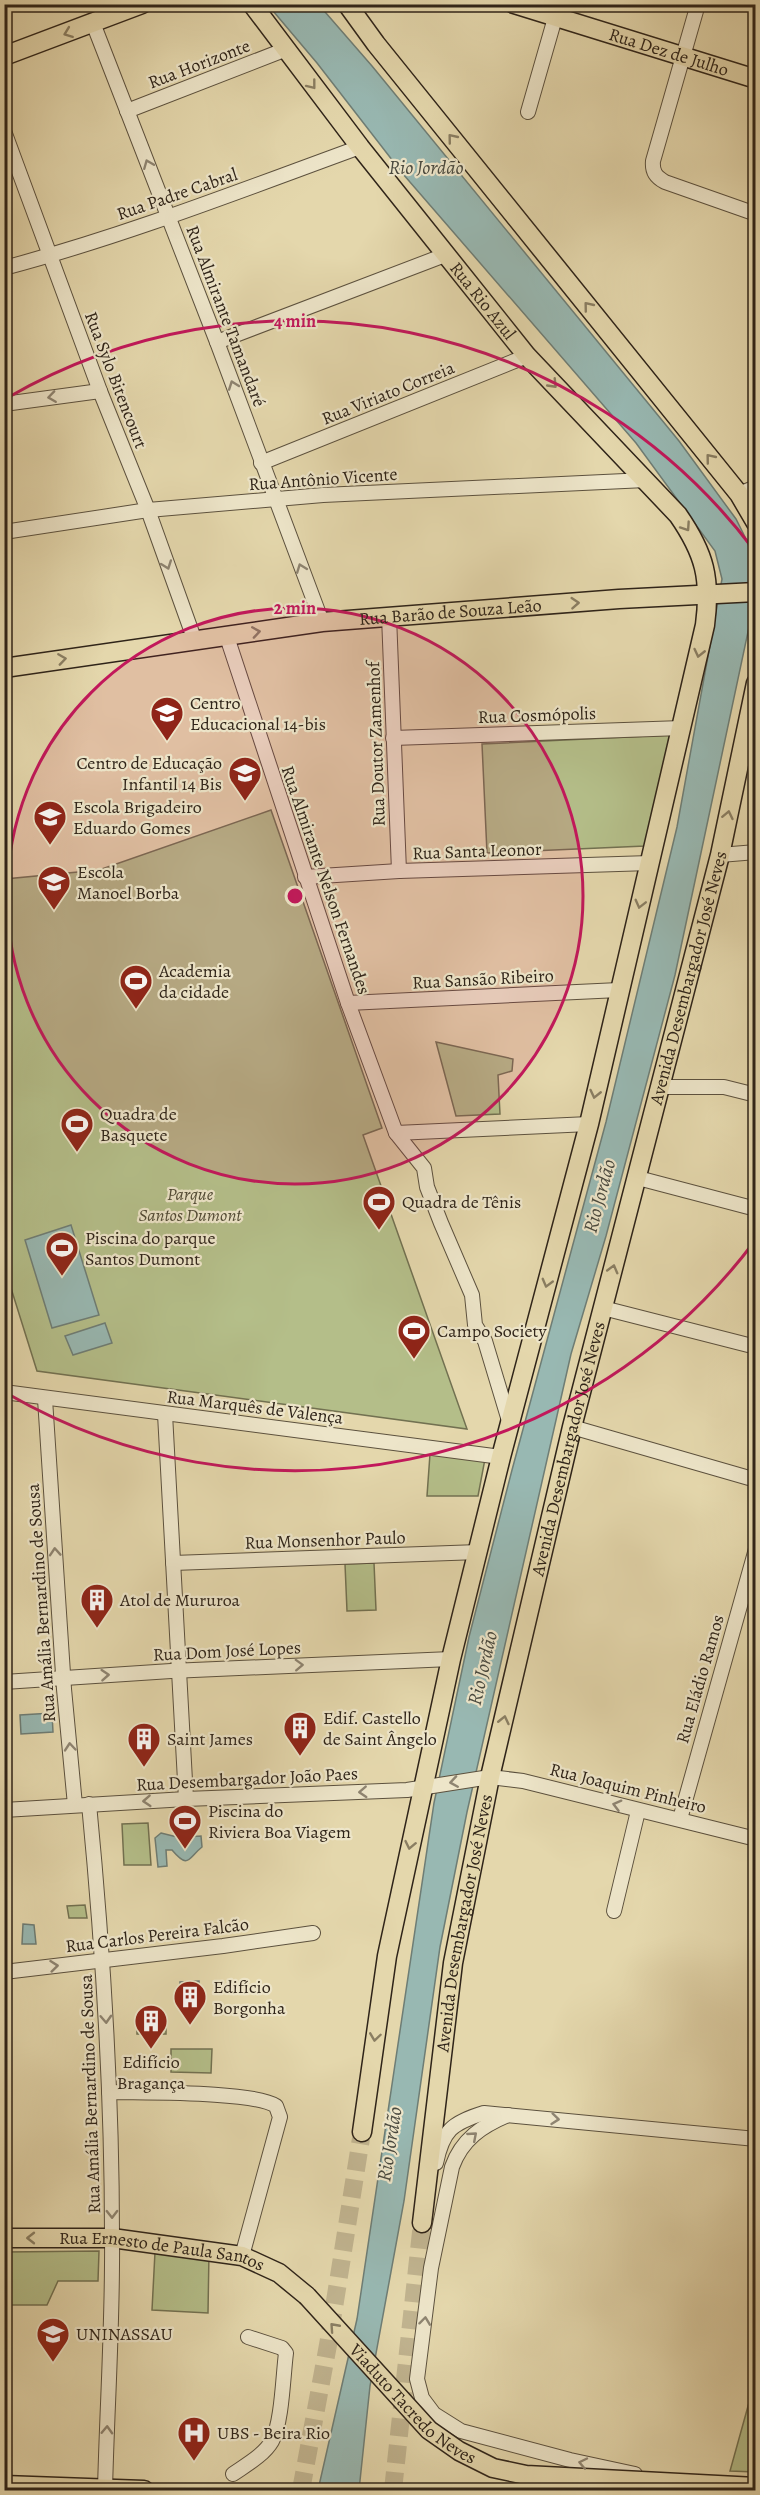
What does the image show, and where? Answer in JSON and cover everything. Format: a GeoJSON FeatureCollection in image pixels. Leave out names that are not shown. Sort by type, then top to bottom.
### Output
{"type":"FeatureCollection","features":[{"type":"Feature","properties":{"kind":"main road"},"geometry":{"type":"LineString","coordinates":[[4,56],[142,4]]}},
{"type":"Feature","properties":{"kind":"main road","name":"Rua Rio Azul"},"geometry":{"type":"LineString","coordinates":[[252,4],[284,50],[527,356],[678,515],[691,533],[713,595]]}},
{"type":"Feature","properties":{"kind":"main road"},"geometry":{"type":"LineString","coordinates":[[347,4],[383,53],[747,491],[756,523]]}},
{"type":"Feature","properties":{"kind":"main road","name":"Rua Dez de Julho"},"geometry":{"type":"LineString","coordinates":[[514,4],[558,10],[683,58],[756,79]]}},
{"type":"Feature","properties":{"kind":"main road","name":"Rua Barão de Souza Leão"},"geometry":{"type":"LineString","coordinates":[[4,668],[322,622],[619,599],[756,592]]}},
{"type":"Feature","properties":{"kind":"main road"},"geometry":{"type":"LineString","coordinates":[[362,2132],[387,1956],[426,1787],[451,1659],[501,1457],[589,1124],[713,595]]}},
{"type":"Feature","properties":{"kind":"main road","name":"Avenida Desembargador José Neves"},"geometry":{"type":"LineString","coordinates":[[423,2216],[453,1963],[484,1778],[720,855],[751,723],[756,683]]}},
{"type":"Feature","properties":{"kind":"main road","name":"Rua Ernesto de Paula Santos"},"geometry":{"type":"LineString","coordinates":[[4,2238],[112,2238],[242,2256],[279,2273],[307,2296]]}},
{"type":"Feature","properties":{"kind":"main road","name":"Viaduto Tacredo Neves"},"geometry":{"type":"LineString","coordinates":[[307,2296],[429,2430],[476,2460],[493,2468],[526,2475],[681,2485],[756,2487]]}},
{"type":"Feature","properties":{"kind":"main road"},"geometry":{"type":"LineString","coordinates":[[4,2485],[144,2490]]}},
{"type":"Feature","properties":{"kind":"street"},"geometry":{"type":"LineString","coordinates":[[698,4],[652,169],[657,177],[665,182],[756,214]]}},
{"type":"Feature","properties":{"kind":"street"},"geometry":{"type":"LineString","coordinates":[[528,112],[558,10]]}},
{"type":"Feature","properties":{"kind":"street","name":"Rua Almirante Tamandaré"},"geometry":{"type":"LineString","coordinates":[[93,23],[217,342],[322,622]]}},
{"type":"Feature","properties":{"kind":"street","name":"Rua Horizonte"},"geometry":{"type":"LineString","coordinates":[[127,111],[284,50]]}},
{"type":"Feature","properties":{"kind":"street","name":"Rua Sylo Bitencourt"},"geometry":{"type":"LineString","coordinates":[[4,131],[100,391],[148,510],[195,641]]}},
{"type":"Feature","properties":{"kind":"street","name":"Rua Padre Cabral"},"geometry":{"type":"LineString","coordinates":[[4,268],[52,256],[169,217],[360,147]]}},
{"type":"Feature","properties":{"kind":"street"},"geometry":{"type":"LineString","coordinates":[[217,342],[445,255]]}},
{"type":"Feature","properties":{"kind":"street","name":"Rua Viriato Correia"},"geometry":{"type":"LineString","coordinates":[[261,463],[527,356]]}},
{"type":"Feature","properties":{"kind":"street"},"geometry":{"type":"LineString","coordinates":[[4,404],[100,391]]}},
{"type":"Feature","properties":{"kind":"street","name":"Rua Antônio Vicente"},"geometry":{"type":"LineString","coordinates":[[4,532],[148,510],[275,499],[646,480]]}},
{"type":"Feature","properties":{"kind":"street","name":"Rua Doutor Zamenhof"},"geometry":{"type":"LineString","coordinates":[[389,616],[399,871]]}},
{"type":"Feature","properties":{"kind":"street","name":"Rua Almirante Nelson Fernandes"},"geometry":{"type":"LineString","coordinates":[[227,637],[348,1003],[396,1133],[424,1168],[438,1214],[472,1295],[475,1325],[485,1341],[510,1424]]}},
{"type":"Feature","properties":{"kind":"street","name":"Rua Cosmópolis"},"geometry":{"type":"LineString","coordinates":[[393,738],[682,728]]}},
{"type":"Feature","properties":{"kind":"street"},"geometry":{"type":"LineString","coordinates":[[720,855],[756,852]]}},
{"type":"Feature","properties":{"kind":"street","name":"Rua Santa Leonor"},"geometry":{"type":"LineString","coordinates":[[305,878],[399,871],[650,863]]}},
{"type":"Feature","properties":{"kind":"street","name":"Rua Sansão Ribeiro"},"geometry":{"type":"LineString","coordinates":[[348,1003],[619,990]]}},
{"type":"Feature","properties":{"kind":"street"},"geometry":{"type":"LineString","coordinates":[[661,1088],[724,1087],[756,1095]]}},
{"type":"Feature","properties":{"kind":"street"},"geometry":{"type":"LineString","coordinates":[[396,1133],[589,1124]]}},
{"type":"Feature","properties":{"kind":"street"},"geometry":{"type":"LineString","coordinates":[[638,1178],[756,1209]]}},
{"type":"Feature","properties":{"kind":"street"},"geometry":{"type":"LineString","coordinates":[[603,1308],[756,1347]]}},
{"type":"Feature","properties":{"kind":"street","name":"Rua Marquês de Valença"},"geometry":{"type":"LineString","coordinates":[[4,1392],[501,1457]]}},
{"type":"Feature","properties":{"kind":"street","name":"Rua Amália Bernardino de Sousa"},"geometry":{"type":"LineString","coordinates":[[45,1399],[63,1678],[103,1961],[112,2238],[105,2490]]}},
{"type":"Feature","properties":{"kind":"street"},"geometry":{"type":"LineString","coordinates":[[165,1414],[186,1799]]}},
{"type":"Feature","properties":{"kind":"street"},"geometry":{"type":"LineString","coordinates":[[572,1427],[756,1480]]}},
{"type":"Feature","properties":{"kind":"street","name":"Rua Eládio Ramos"},"geometry":{"type":"LineString","coordinates":[[680,1819],[749,1595],[756,1549]]}},
{"type":"Feature","properties":{"kind":"street","name":"Rua Monsenhor Paulo"},"geometry":{"type":"LineString","coordinates":[[173,1563],[478,1552]]}},
{"type":"Feature","properties":{"kind":"street","name":"Rua Dom José Lopes"},"geometry":{"type":"LineString","coordinates":[[4,1682],[180,1670],[451,1659]]}},
{"type":"Feature","properties":{"kind":"street","name":"Rua Desembargador João Paes"},"geometry":{"type":"LineString","coordinates":[[4,1810],[426,1787],[484,1778]]}},
{"type":"Feature","properties":{"kind":"street","name":"Rua Joaquim Pinheiro"},"geometry":{"type":"LineString","coordinates":[[484,1778],[523,1781],[756,1839]]}},
{"type":"Feature","properties":{"kind":"street"},"geometry":{"type":"LineString","coordinates":[[614,1911],[638,1810]]}},
{"type":"Feature","properties":{"kind":"street","name":"Rua Carlos Pereira Falcão"},"geometry":{"type":"LineString","coordinates":[[4,1972],[313,1933]]}},
{"type":"Feature","properties":{"kind":"street"},"geometry":{"type":"LineString","coordinates":[[109,2092],[267,2100],[276,2106],[280,2117],[242,2256]]}},
{"type":"Feature","properties":{"kind":"street"},"geometry":{"type":"LineString","coordinates":[[423,2216],[439,2151],[449,2129],[461,2120],[484,2113],[756,2139]]}},
{"type":"Feature","properties":{"kind":"street"},"geometry":{"type":"LineString","coordinates":[[508,2115],[467,2139],[457,2152],[452,2167],[431,2268],[417,2379],[422,2398],[434,2414],[461,2431],[570,2460],[681,2485]]}},
{"type":"Feature","properties":{"kind":"street"},"geometry":{"type":"LineString","coordinates":[[233,2474],[265,2450],[272,2441],[280,2404],[286,2353],[282,2348],[248,2337]]}},
{"type":"Feature","properties":{"kind":"green space"},"geometry":{"type":"Polygon","coordinates":[[[669,735],[671,738],[645,846],[487,853],[482,744],[669,735]]]}},
{"type":"Feature","properties":{"kind":"green space","name":"Parque Santos Dumont"},"geometry":{"type":"Polygon","coordinates":[[[271,810],[382,1128],[363,1135],[467,1429],[37,1371],[5,1269],[5,879],[99,870],[271,810]]]}},
{"type":"Feature","properties":{"kind":"green space"},"geometry":{"type":"Polygon","coordinates":[[[436,1042],[513,1059],[512,1071],[498,1075],[500,1114],[456,1116],[436,1042]]]}},
{"type":"Feature","properties":{"kind":"green space"},"geometry":{"type":"Polygon","coordinates":[[[430,1454],[485,1459],[478,1496],[427,1496],[430,1454]]]}},
{"type":"Feature","properties":{"kind":"green space"},"geometry":{"type":"Polygon","coordinates":[[[374,1563],[376,1610],[347,1611],[345,1564],[374,1563]]]}},
{"type":"Feature","properties":{"kind":"green space"},"geometry":{"type":"Polygon","coordinates":[[[148,1823],[151,1865],[124,1865],[122,1824],[148,1823]]]}},
{"type":"Feature","properties":{"kind":"green space"},"geometry":{"type":"Polygon","coordinates":[[[85,1905],[87,1918],[69,1918],[67,1906],[85,1905]]]}},
{"type":"Feature","properties":{"kind":"green space"},"geometry":{"type":"Polygon","coordinates":[[[166,2020],[166,2034],[137,2034],[137,2021],[166,2020]]]}},
{"type":"Feature","properties":{"kind":"green space"},"geometry":{"type":"Polygon","coordinates":[[[171,2049],[212,2049],[211,2073],[171,2072],[171,2049]]]}},
{"type":"Feature","properties":{"kind":"green space"},"geometry":{"type":"Polygon","coordinates":[[[99,2251],[98,2281],[58,2281],[47,2305],[5,2305],[5,2252],[99,2251]]]}},
{"type":"Feature","properties":{"kind":"green space"},"geometry":{"type":"Polygon","coordinates":[[[155,2252],[209,2252],[208,2313],[152,2310],[155,2252]]]}},
{"type":"Feature","properties":{"kind":"green space"},"geometry":{"type":"Polygon","coordinates":[[[755,2381],[755,2472],[730,2471],[755,2381]]]}},
{"type":"Feature","properties":{"kind":"water","name":"Rio Jordão"},"geometry":{"type":"Polygon","coordinates":[[[268,5],[319,5],[372,66],[679,441],[736,519],[748,543],[756,581],[755,599],[675,975],[606,1236],[571,1354],[467,1812],[440,1947],[404,2201],[370,2386],[359,2490],[318,2490],[357,2319],[434,1803],[469,1637],[606,1122],[677,827],[722,579],[715,551],[636,443],[403,174],[317,63],[268,5]]]}},
{"type":"Feature","properties":{"kind":"water","name":"Piscina do parque Santos Dumont"},"geometry":{"type":"Polygon","coordinates":[[[71,1225],[99,1315],[52,1328],[25,1240],[71,1225]]]}},
{"type":"Feature","properties":{"kind":"water"},"geometry":{"type":"Polygon","coordinates":[[[105,1323],[112,1343],[73,1355],[65,1336],[105,1323]]]}},
{"type":"Feature","properties":{"kind":"water"},"geometry":{"type":"Polygon","coordinates":[[[52,1713],[53,1732],[21,1734],[20,1715],[52,1713]]]}},
{"type":"Feature","properties":{"kind":"water","name":"Piscina do Riviera Boa Viagem"},"geometry":{"type":"Polygon","coordinates":[[[161,1833],[177,1837],[201,1836],[202,1847],[185,1861],[172,1850],[166,1850],[167,1866],[158,1867],[155,1838],[161,1833]]]}},
{"type":"Feature","properties":{"kind":"water"},"geometry":{"type":"Polygon","coordinates":[[[23,1924],[34,1925],[36,1944],[22,1944],[23,1924]]]}},
{"type":"Feature","properties":{"kind":"water"},"geometry":{"type":"Polygon","coordinates":[[[199,1981],[199,1994],[180,1994],[180,1982],[199,1981]]]}},
{"type":"Feature","properties":{"kind":"tunnel"},"geometry":{"type":"LineString","coordinates":[[301,2490],[328,2345],[362,2132]]}},
{"type":"Feature","properties":{"kind":"tunnel"},"geometry":{"type":"LineString","coordinates":[[393,2490],[422,2223]]}},
{"type":"Feature","properties":{"kind":"place","name":"Centro Educacional 14-bis"},"geometry":{"type":"Point","coordinates":[167,742]}},
{"type":"Feature","properties":{"kind":"place","name":"Centro de Educação Infantil 14 Bis"},"geometry":{"type":"Point","coordinates":[245,802]}},
{"type":"Feature","properties":{"kind":"place","name":"Escola Brigadeiro Eduardo Gomes"},"geometry":{"type":"Point","coordinates":[50,846]}},
{"type":"Feature","properties":{"kind":"place","name":"Escola Manoel Borba"},"geometry":{"type":"Point","coordinates":[54,911]}},
{"type":"Feature","properties":{"kind":"place","name":"Academia da cidade"},"geometry":{"type":"Point","coordinates":[136,1010]}},
{"type":"Feature","properties":{"kind":"place","name":"Quadra de Basquete"},"geometry":{"type":"Point","coordinates":[77,1153]}},
{"type":"Feature","properties":{"kind":"place","name":"Quadra de Tênis"},"geometry":{"type":"Point","coordinates":[379,1231]}},
{"type":"Feature","properties":{"kind":"place","name":"Piscina do parque Santos Dumont"},"geometry":{"type":"Point","coordinates":[62,1277]}},
{"type":"Feature","properties":{"kind":"place","name":"Campo Society"},"geometry":{"type":"Point","coordinates":[414,1360]}},
{"type":"Feature","properties":{"kind":"place","name":"Atol de Mururoa"},"geometry":{"type":"Point","coordinates":[97,1629]}},
{"type":"Feature","properties":{"kind":"place","name":"Edif. Castello de Saint Ângelo"},"geometry":{"type":"Point","coordinates":[300,1757]}},
{"type":"Feature","properties":{"kind":"place","name":"Saint James"},"geometry":{"type":"Point","coordinates":[144,1768]}},
{"type":"Feature","properties":{"kind":"place","name":"Piscina do Riviera Boa Viagem"},"geometry":{"type":"Point","coordinates":[185,1850]}},
{"type":"Feature","properties":{"kind":"place","name":"Edifício Borgonha"},"geometry":{"type":"Point","coordinates":[190,2026]}},
{"type":"Feature","properties":{"kind":"place","name":"Edifício Bragança"},"geometry":{"type":"Point","coordinates":[151,2050]}},
{"type":"Feature","properties":{"kind":"place","name":"UNINASSAU"},"geometry":{"type":"Point","coordinates":[53,2363]}},
{"type":"Feature","properties":{"kind":"place","name":"UBS - Beira Rio"},"geometry":{"type":"Point","coordinates":[194,2462]}}]}
